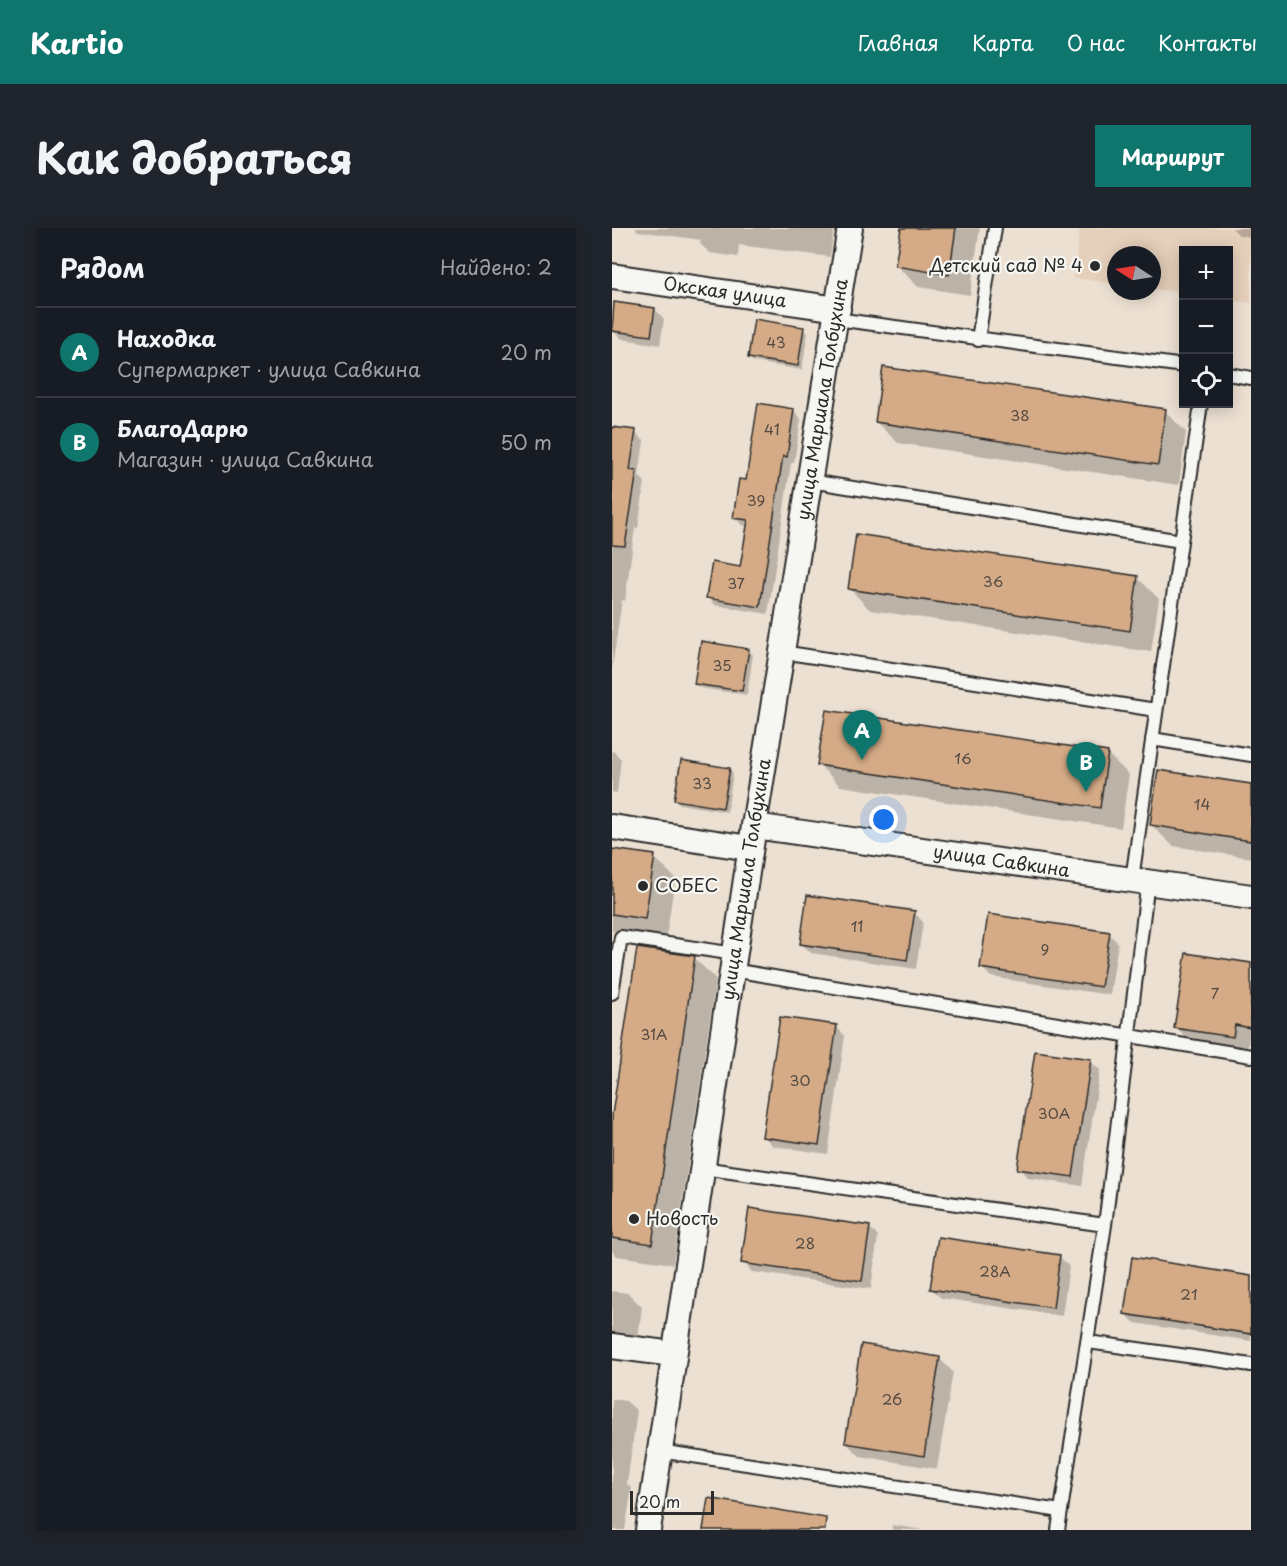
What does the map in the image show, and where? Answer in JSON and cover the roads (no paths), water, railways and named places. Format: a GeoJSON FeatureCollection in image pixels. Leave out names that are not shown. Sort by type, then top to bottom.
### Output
{"type":"FeatureCollection","features":[{"type":"Feature","properties":{"kind":"street","name":"улица Маршала Толбухина"},"geometry":{"type":"LineString","coordinates":[[648,1530],[658,1451],[752,837],[850,228]]}},
{"type":"Feature","properties":{"kind":"street","name":"Окская улица"},"geometry":{"type":"LineString","coordinates":[[612,276],[837,314]]}},
{"type":"Feature","properties":{"kind":"street","name":"улица Савкина"},"geometry":{"type":"LineString","coordinates":[[612,827],[752,837],[1140,880],[1251,897]]}},
{"type":"Feature","properties":{"kind":"street"},"geometry":{"type":"LineString","coordinates":[[612,1346],[673,1354]]}},
{"type":"Feature","properties":{"kind":"lane"},"geometry":{"type":"LineString","coordinates":[[978,340],[995,228]]}},
{"type":"Feature","properties":{"kind":"lane"},"geometry":{"type":"LineString","coordinates":[[837,314],[978,340],[1179,365]]}},
{"type":"Feature","properties":{"kind":"lane"},"geometry":{"type":"LineString","coordinates":[[1233,375],[1251,378]]}},
{"type":"Feature","properties":{"kind":"lane"},"geometry":{"type":"LineString","coordinates":[[1058,1530],[1106,1225],[1128,1035],[1152,739],[1200,408]]}},
{"type":"Feature","properties":{"kind":"lane"},"geometry":{"type":"LineString","coordinates":[[810,481],[1181,541]]}},
{"type":"Feature","properties":{"kind":"lane"},"geometry":{"type":"LineString","coordinates":[[782,652],[1156,710]]}},
{"type":"Feature","properties":{"kind":"lane"},"geometry":{"type":"LineString","coordinates":[[1152,739],[1251,754]]}},
{"type":"Feature","properties":{"kind":"lane"},"geometry":{"type":"LineString","coordinates":[[612,993],[615,960],[621,937],[733,962],[1251,1056]]}},
{"type":"Feature","properties":{"kind":"lane"},"geometry":{"type":"LineString","coordinates":[[702,1168],[1106,1225]]}},
{"type":"Feature","properties":{"kind":"lane"},"geometry":{"type":"LineString","coordinates":[[1088,1342],[1251,1365]]}},
{"type":"Feature","properties":{"kind":"lane"},"geometry":{"type":"LineString","coordinates":[[658,1451],[1061,1511]]}},
{"type":"Feature","properties":{"kind":"place","name":"Детский сад № 4"},"geometry":{"type":"Point","coordinates":[1095,266]}},
{"type":"Feature","properties":{"kind":"place","name":"Находка"},"geometry":{"type":"Point","coordinates":[862,760]}},
{"type":"Feature","properties":{"kind":"place","name":"БлагоДарю"},"geometry":{"type":"Point","coordinates":[1086,792]}},
{"type":"Feature","properties":{"kind":"place","name":"СОБЕС"},"geometry":{"type":"Point","coordinates":[643,886]}},
{"type":"Feature","properties":{"kind":"place","name":"Новость"},"geometry":{"type":"Point","coordinates":[634,1219]}}]}
